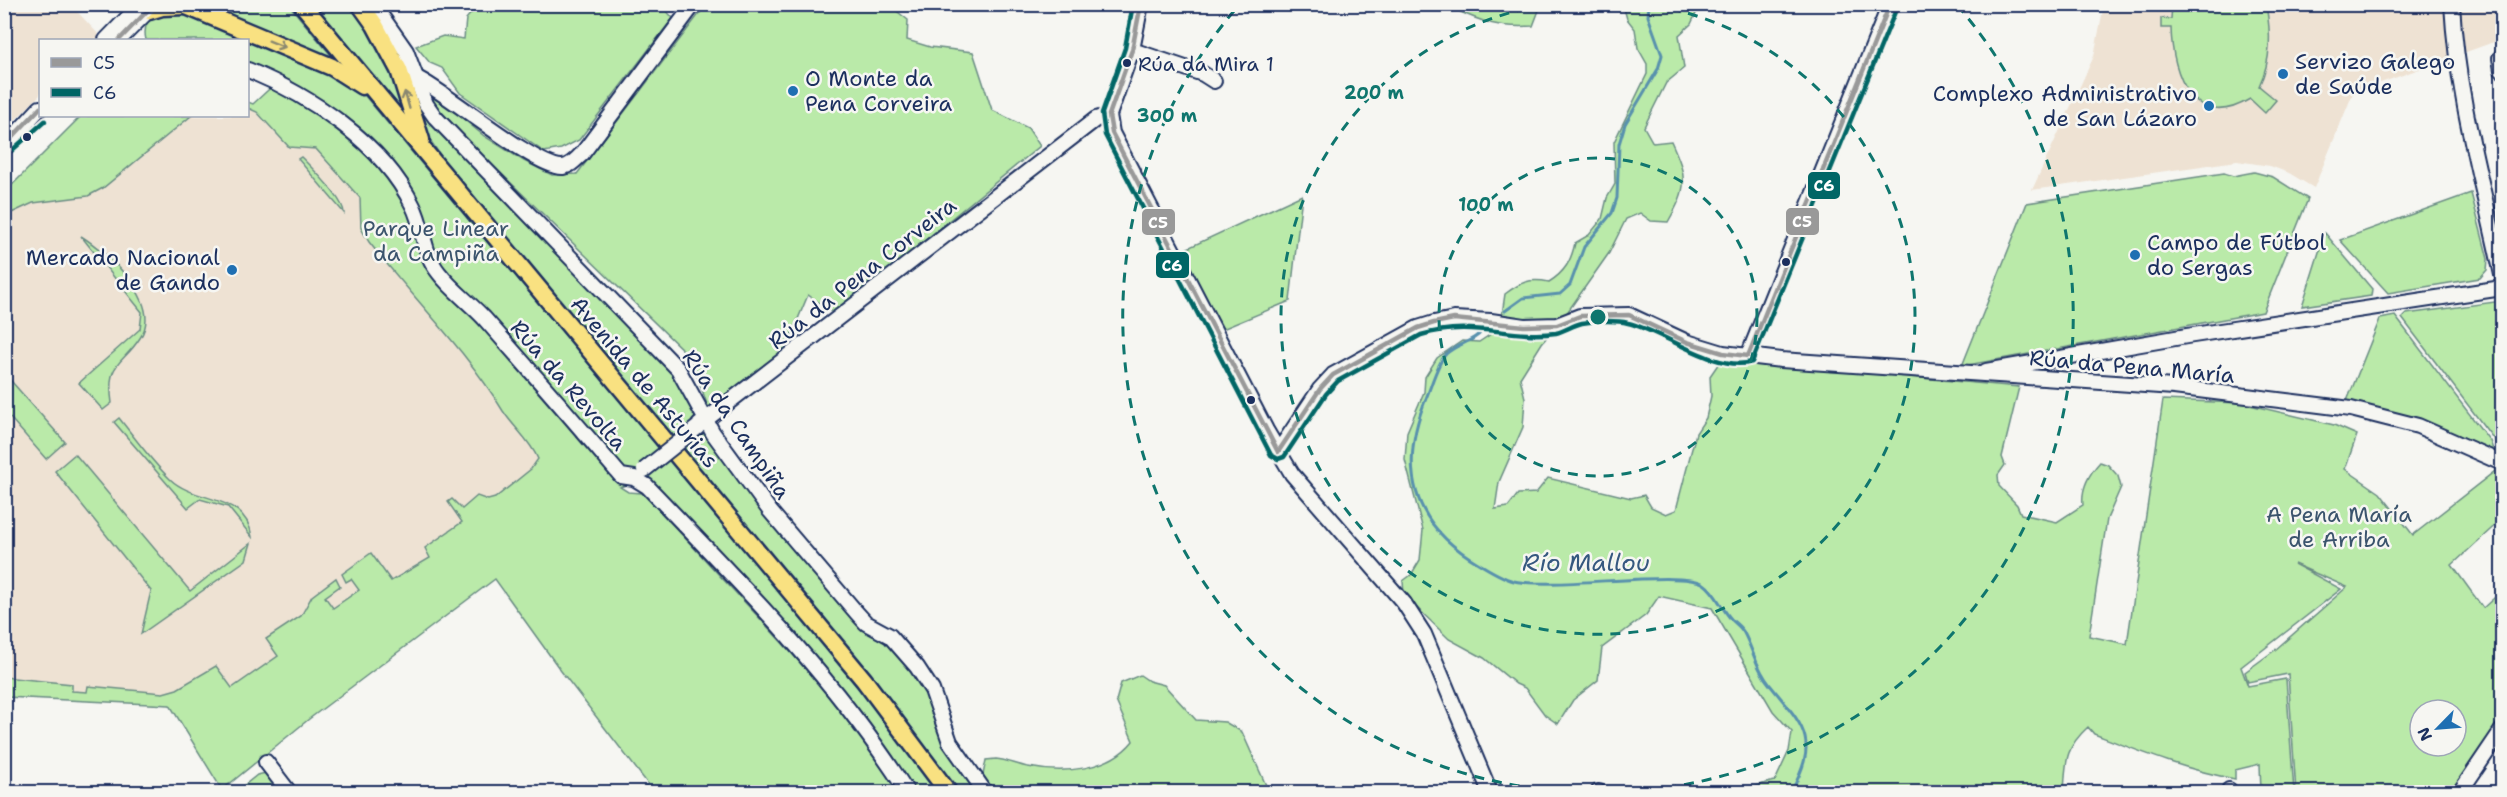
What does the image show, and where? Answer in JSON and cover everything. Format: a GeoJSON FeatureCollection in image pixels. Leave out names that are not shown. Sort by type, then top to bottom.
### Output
{"type":"FeatureCollection","features":[{"type":"Feature","properties":{"kind":"main road","name":"Avenida de Asturias"},"geometry":{"type":"LineString","coordinates":[[302,4],[864,680],[948,792]]}},
{"type":"Feature","properties":{"kind":"main road"},"geometry":{"type":"LineString","coordinates":[[360,4],[375,24],[399,70],[411,115],[427,155]]}},
{"type":"Feature","properties":{"kind":"main road"},"geometry":{"type":"LineString","coordinates":[[145,9],[183,5],[332,67],[353,79],[384,104]]}},
{"type":"Feature","properties":{"kind":"street","name":"Rúa da Campiña"},"geometry":{"type":"LineString","coordinates":[[373,4],[406,51],[426,104],[435,117],[678,369],[697,401],[701,424],[770,511],[866,623],[890,636],[917,667],[933,690],[950,742],[985,792]]}},
{"type":"Feature","properties":{"kind":"street"},"geometry":{"type":"LineString","coordinates":[[417,78],[490,128],[561,167],[570,165],[582,154],[694,4]]}},
{"type":"Feature","properties":{"kind":"street"},"geometry":{"type":"LineString","coordinates":[[1141,4],[1132,50],[1109,115],[1112,133],[1278,452],[1317,506],[1404,603],[1424,634],[1490,792]]}},
{"type":"Feature","properties":{"kind":"street"},"geometry":{"type":"LineString","coordinates":[[1748,356],[1890,4]]}},
{"type":"Feature","properties":{"kind":"street"},"geometry":{"type":"LineString","coordinates":[[2452,4],[2456,54],[2472,147],[2502,274]]}},
{"type":"Feature","properties":{"kind":"street"},"geometry":{"type":"LineString","coordinates":[[124,39],[145,9]]}},
{"type":"Feature","properties":{"kind":"street"},"geometry":{"type":"LineString","coordinates":[[107,39],[145,9]]}},
{"type":"Feature","properties":{"kind":"street"},"geometry":{"type":"LineString","coordinates":[[140,39],[145,9]]}},
{"type":"Feature","properties":{"kind":"street"},"geometry":{"type":"LineString","coordinates":[[1132,50],[1203,74],[1214,81]]}},
{"type":"Feature","properties":{"kind":"street","name":"Rúa da Revolta"},"geometry":{"type":"LineString","coordinates":[[249,70],[300,94],[324,109],[350,129],[378,158],[404,189],[413,206],[429,260],[452,290],[481,315],[621,476],[639,474],[647,486],[785,632],[853,714],[907,792]]}},
{"type":"Feature","properties":{"kind":"street"},"geometry":{"type":"LineString","coordinates":[[4,147],[39,109]]}},
{"type":"Feature","properties":{"kind":"street","name":"Rúa da Pena Corveira"},"geometry":{"type":"LineString","coordinates":[[639,474],[1096,119],[1109,115]]}},
{"type":"Feature","properties":{"kind":"street"},"geometry":{"type":"LineString","coordinates":[[25,126],[39,116]]}},
{"type":"Feature","properties":{"kind":"street"},"geometry":{"type":"LineString","coordinates":[[1981,375],[1983,372],[1999,368],[2187,336],[2502,288]]}},
{"type":"Feature","properties":{"kind":"street","name":"Rúa da Pena María"},"geometry":{"type":"LineString","coordinates":[[1278,452],[1320,389],[1333,375],[1418,328],[1455,320],[1491,321],[1524,327],[1557,325],[1580,316],[1629,315],[1687,342],[1723,353],[1981,375],[2174,387],[2351,409],[2418,426],[2502,462]]}},
{"type":"Feature","properties":{"kind":"street"},"geometry":{"type":"LineString","coordinates":[[2460,792],[2502,730]]}},
{"type":"Feature","properties":{"kind":"street"},"geometry":{"type":"LineString","coordinates":[[266,762],[289,792]]}},
{"type":"Feature","properties":{"kind":"shaded area"},"geometry":{"type":"Polygon","coordinates":[[[5,5],[71,5],[101,37],[99,39],[39,39],[39,96],[5,130],[5,5]]]}},
{"type":"Feature","properties":{"kind":"shaded area","name":"Complexo Administrativo de San Lázaro"},"geometry":{"type":"Polygon","coordinates":[[[2104,5],[2502,5],[2502,39],[2353,93],[2314,188],[2289,173],[2270,166],[2237,161],[2032,190],[2094,56],[2104,5]]]}},
{"type":"Feature","properties":{"kind":"shaded area"},"geometry":{"type":"Polygon","coordinates":[[[249,103],[306,139],[330,162],[571,440],[328,661],[170,705],[5,697],[4,192],[80,117],[249,117],[249,103]]]}},
{"type":"Feature","properties":{"kind":"green space"},"geometry":{"type":"Polygon","coordinates":[[[352,4],[381,46],[408,114],[405,118],[314,5],[352,4]]]}},
{"type":"Feature","properties":{"kind":"green space"},"geometry":{"type":"Polygon","coordinates":[[[1453,4],[1541,5],[1533,26],[1521,26],[1483,21],[1454,9],[1453,4]]]}},
{"type":"Feature","properties":{"kind":"green space","name":"Parque Linear da Campiña"},"geometry":{"type":"Polygon","coordinates":[[[162,5],[289,5],[803,620],[940,792],[912,792],[648,477],[620,487],[628,492],[642,493],[768,628],[860,734],[900,792],[731,792],[729,789],[636,792],[648,784],[561,671],[495,579],[309,719],[222,790],[170,705],[5,697],[4,677],[72,684],[72,691],[87,692],[88,686],[163,693],[177,689],[216,666],[232,688],[278,656],[266,639],[301,616],[312,596],[336,578],[340,586],[325,597],[333,608],[359,590],[351,579],[346,582],[342,574],[371,553],[391,581],[430,558],[425,548],[462,522],[448,502],[452,499],[462,509],[477,496],[488,500],[495,498],[531,469],[538,459],[473,367],[369,242],[361,228],[360,198],[316,149],[289,147],[257,112],[249,108],[249,102],[253,104],[281,78],[249,66],[249,39],[146,39],[146,24],[162,5]]]}},
{"type":"Feature","properties":{"kind":"green space"},"geometry":{"type":"Polygon","coordinates":[[[369,5],[407,63],[418,96],[674,371],[695,410],[695,422],[702,432],[707,433],[857,623],[866,631],[894,646],[931,695],[953,756],[980,792],[958,792],[863,667],[447,165],[430,140],[369,5]]]}},
{"type":"Feature","properties":{"kind":"green space"},"geometry":{"type":"Polygon","coordinates":[[[478,5],[661,5],[673,18],[579,140],[561,149],[544,152],[460,93],[442,68],[430,63],[416,46],[443,36],[464,39],[466,19],[478,5]]]}},
{"type":"Feature","properties":{"kind":"green space"},"geometry":{"type":"Polygon","coordinates":[[[706,5],[889,5],[908,20],[907,40],[930,47],[973,52],[992,110],[1028,128],[1040,146],[835,314],[808,295],[785,350],[759,375],[715,409],[708,407],[691,358],[437,111],[430,103],[426,88],[484,136],[524,161],[552,175],[577,174],[706,5]]]}},
{"type":"Feature","properties":{"kind":"green space","name":"A Pena María de Arriba"},"geometry":{"type":"Polygon","coordinates":[[[1623,5],[1700,5],[1691,24],[1679,35],[1684,68],[1666,83],[1644,127],[1653,143],[1671,141],[1681,164],[1682,191],[1668,222],[1651,221],[1640,213],[1626,219],[1609,253],[1564,317],[1542,343],[1520,378],[1525,398],[1523,427],[1499,482],[1495,509],[1508,507],[1518,494],[1536,493],[1548,478],[1631,498],[1644,495],[1651,507],[1666,514],[1676,510],[1696,433],[1706,418],[1711,396],[1710,376],[1721,360],[2019,387],[2002,457],[2005,465],[1998,475],[1999,486],[2017,505],[2021,514],[2057,522],[2083,505],[2083,493],[2087,482],[2100,462],[2108,465],[2118,476],[2121,487],[2107,519],[2089,636],[2127,644],[2163,400],[2241,403],[2334,425],[2357,435],[2345,469],[2380,493],[2413,535],[2499,468],[2502,470],[2502,519],[2452,565],[2483,608],[2502,591],[2502,719],[2454,792],[2296,792],[2288,674],[2248,682],[2245,672],[2275,650],[2347,587],[2294,564],[2341,589],[2241,667],[2248,686],[2286,679],[2294,792],[2261,792],[2260,764],[2235,770],[2235,779],[2181,766],[2094,734],[2088,727],[2070,749],[2066,764],[2064,792],[1752,792],[1755,786],[1775,781],[1789,751],[1792,732],[1773,711],[1712,608],[1659,596],[1646,615],[1602,648],[1598,680],[1573,700],[1558,724],[1545,715],[1525,688],[1516,684],[1484,658],[1449,639],[1404,595],[1403,581],[1411,575],[1420,560],[1423,530],[1405,460],[1407,432],[1424,392],[1425,377],[1437,358],[1462,341],[1479,342],[1500,328],[1505,294],[1526,282],[1536,280],[1549,282],[1555,278],[1567,266],[1575,243],[1589,235],[1602,219],[1607,198],[1615,184],[1614,142],[1647,74],[1647,64],[1638,48],[1635,29],[1627,19],[1623,5]]]}},
{"type":"Feature","properties":{"kind":"green space"},"geometry":{"type":"Polygon","coordinates":[[[2172,5],[2266,5],[2269,46],[2266,66],[2259,86],[2276,100],[2265,113],[2250,99],[2231,108],[2214,109],[2201,104],[2190,94],[2176,64],[2171,28],[2161,28],[2161,18],[2171,19],[2172,5]]]}},
{"type":"Feature","properties":{"kind":"green space"},"geometry":{"type":"Polygon","coordinates":[[[80,117],[190,117],[103,188],[88,196],[33,203],[5,216],[5,192],[80,117]]]}},
{"type":"Feature","properties":{"kind":"green space"},"geometry":{"type":"Polygon","coordinates":[[[301,157],[333,192],[343,207],[344,213],[298,159],[301,157]]]}},
{"type":"Feature","properties":{"kind":"green space"},"geometry":{"type":"Polygon","coordinates":[[[2254,172],[2273,177],[2308,199],[2263,312],[1962,366],[2027,203],[2224,173],[2233,176],[2254,172]]]}},
{"type":"Feature","properties":{"kind":"green space"},"geometry":{"type":"Polygon","coordinates":[[[2471,193],[2488,259],[2487,270],[2480,278],[2388,293],[2340,240],[2471,193]]]}},
{"type":"Feature","properties":{"kind":"green space"},"geometry":{"type":"Polygon","coordinates":[[[1302,195],[1290,301],[1220,330],[1179,252],[1302,195]]]}},
{"type":"Feature","properties":{"kind":"green space"},"geometry":{"type":"Polygon","coordinates":[[[2325,233],[2372,289],[2371,296],[2302,306],[2325,233]]]}},
{"type":"Feature","properties":{"kind":"green space"},"geometry":{"type":"Polygon","coordinates":[[[81,236],[105,254],[130,280],[145,310],[145,324],[140,338],[113,371],[112,403],[103,410],[79,383],[140,329],[142,312],[81,236]]]}},
{"type":"Feature","properties":{"kind":"green space"},"geometry":{"type":"Polygon","coordinates":[[[2502,301],[2502,450],[2402,318],[2406,314],[2502,301]]]}},
{"type":"Feature","properties":{"kind":"green space"},"geometry":{"type":"Polygon","coordinates":[[[2395,316],[2490,441],[2494,452],[2437,427],[2347,401],[2380,319],[2395,316]]]}},
{"type":"Feature","properties":{"kind":"green space"},"geometry":{"type":"Polygon","coordinates":[[[4,373],[65,442],[46,459],[5,412],[4,373]]]}},
{"type":"Feature","properties":{"kind":"green space"},"geometry":{"type":"Polygon","coordinates":[[[119,418],[170,479],[181,487],[230,506],[240,513],[248,523],[252,537],[228,507],[200,499],[188,508],[114,422],[119,418]]]}},
{"type":"Feature","properties":{"kind":"green space"},"geometry":{"type":"Polygon","coordinates":[[[75,454],[190,591],[251,543],[246,560],[141,634],[151,591],[55,471],[75,454]]]}},
{"type":"Feature","properties":{"kind":"green space"},"geometry":{"type":"Polygon","coordinates":[[[1140,675],[1149,681],[1164,685],[1196,720],[1225,722],[1242,732],[1269,792],[994,792],[983,775],[986,760],[996,759],[1042,769],[1070,770],[1098,764],[1123,751],[1133,741],[1116,701],[1121,683],[1140,675]]]}},
{"type":"Feature","properties":{"kind":"green space"},"geometry":{"type":"Polygon","coordinates":[[[266,773],[284,792],[236,792],[257,775],[266,773]]]}},
{"type":"Feature","properties":{"kind":"waterway","name":"Río Mallou"},"geometry":{"type":"LineString","coordinates":[[1505,311],[1523,298],[1560,294],[1570,285],[1584,247],[1612,213],[1617,198],[1619,144],[1625,124],[1658,69],[1662,55],[1648,16],[1649,4]]}},
{"type":"Feature","properties":{"kind":"waterway","name":"Río Mallou"},"geometry":{"type":"LineString","coordinates":[[1483,330],[1475,338],[1450,350],[1443,358],[1419,420],[1412,465],[1415,486],[1422,506],[1433,525],[1449,542],[1470,558],[1514,581],[1557,583],[1671,578],[1704,584],[1728,616],[1743,631],[1762,673],[1792,712],[1804,734],[1805,759],[1791,792]]}},
{"type":"Feature","properties":{"kind":"transit line","name":"C5"},"geometry":{"type":"LineString","coordinates":[[120,39],[154,4]]}},
{"type":"Feature","properties":{"kind":"transit line","name":"C6"},"geometry":{"type":"LineString","coordinates":[[1133,4],[1125,48],[1102,113],[1105,135],[1271,455],[1278,459],[1284,457],[1326,394],[1338,381],[1421,335],[1440,331],[1474,329],[1522,334],[1556,333],[1582,323],[1617,321],[1641,327],[1722,362],[1737,364],[1752,362],[1897,7]]}},
{"type":"Feature","properties":{"kind":"transit line","name":"C5"},"geometry":{"type":"LineString","coordinates":[[1141,4],[1132,50],[1109,115],[1112,133],[1278,452],[1320,389],[1333,375],[1418,328],[1434,323],[1454,319],[1524,326],[1557,325],[1580,316],[1629,315],[1687,342],[1723,353],[1748,356],[1890,4]]}},
{"type":"Feature","properties":{"kind":"transit line","name":"C5"},"geometry":{"type":"LineString","coordinates":[[4,146],[39,109]]}},
{"type":"Feature","properties":{"kind":"transit line","name":"C6"},"geometry":{"type":"LineString","coordinates":[[9,153],[45,121]]}},
{"type":"Feature","properties":{"kind":"place","name":"Rúa da Mira 1"},"geometry":{"type":"Point","coordinates":[1127,63]}},
{"type":"Feature","properties":{"kind":"place","name":"Servizo Galego de Saúde"},"geometry":{"type":"Point","coordinates":[2283,74]}},
{"type":"Feature","properties":{"kind":"place","name":"O Monte da Pena Corveira"},"geometry":{"type":"Point","coordinates":[793,91]}},
{"type":"Feature","properties":{"kind":"place","name":"Complexo Administrativo de San Lázaro"},"geometry":{"type":"Point","coordinates":[2209,106]}},
{"type":"Feature","properties":{"kind":"place","name":"Campo de Fútbol do Sergas"},"geometry":{"type":"Point","coordinates":[2135,255]}},
{"type":"Feature","properties":{"kind":"place","name":"Mercado Nacional de Gando"},"geometry":{"type":"Point","coordinates":[232,270]}}]}
